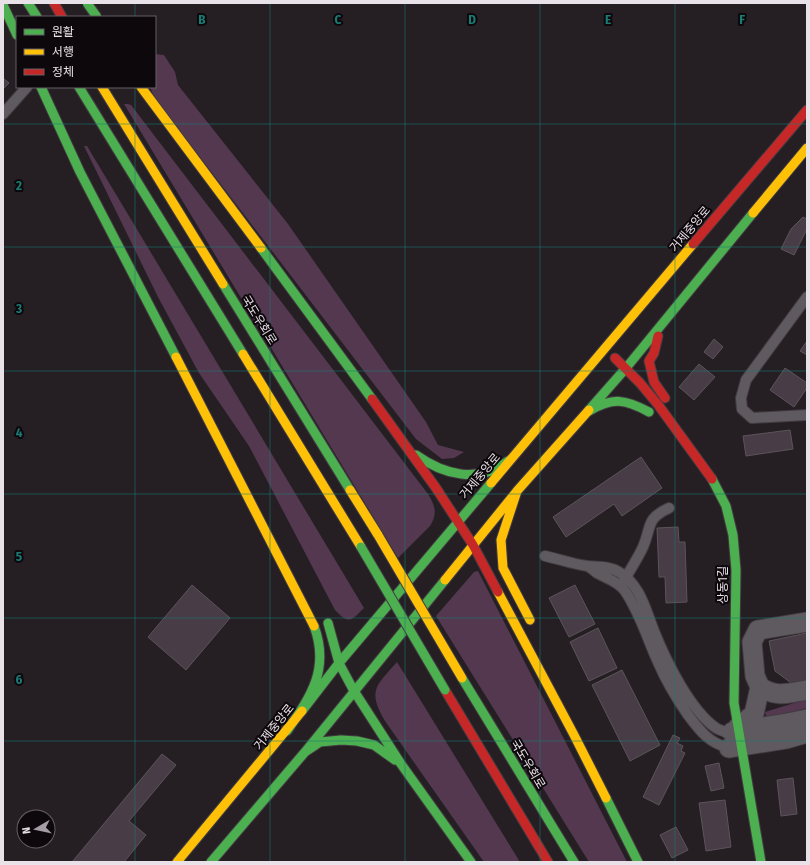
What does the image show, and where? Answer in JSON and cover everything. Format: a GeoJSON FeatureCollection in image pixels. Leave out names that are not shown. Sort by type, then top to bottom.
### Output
{"type":"FeatureCollection","features":[{"type":"Feature","properties":{"kind":"main road"},"geometry":{"type":"LineString","coordinates":[[28,3],[36,16]]}},
{"type":"Feature","properties":{"kind":"main road"},"geometry":{"type":"LineString","coordinates":[[54,3],[61,16]]}},
{"type":"Feature","properties":{"kind":"main road"},"geometry":{"type":"LineString","coordinates":[[87,3],[96,16]]}},
{"type":"Feature","properties":{"kind":"main road"},"geometry":{"type":"LineString","coordinates":[[3,5],[16,33]]}},
{"type":"Feature","properties":{"kind":"main road"},"geometry":{"type":"LineString","coordinates":[[41,88],[84,179],[312,619],[320,647],[318,680],[304,706],[287,731]]}},
{"type":"Feature","properties":{"kind":"main road"},"geometry":{"type":"LineString","coordinates":[[80,88],[361,547],[548,862]]}},
{"type":"Feature","properties":{"kind":"main road","name":"국도우회로"},"geometry":{"type":"LineString","coordinates":[[103,88],[378,535],[462,678],[574,862]]}},
{"type":"Feature","properties":{"kind":"main road"},"geometry":{"type":"LineString","coordinates":[[142,88],[309,311],[436,488],[473,545],[573,733],[638,862]]}},
{"type":"Feature","properties":{"kind":"main road","name":"거제중앙로"},"geometry":{"type":"LineString","coordinates":[[177,862],[287,731],[339,663],[508,461],[600,361],[605,349],[807,110]]}},
{"type":"Feature","properties":{"kind":"main road"},"geometry":{"type":"LineString","coordinates":[[211,862],[305,752],[517,491],[626,368],[807,148]]}},
{"type":"Feature","properties":{"kind":"main road"},"geometry":{"type":"LineString","coordinates":[[659,328],[654,353],[650,361],[650,373],[654,382],[672,406]]}},
{"type":"Feature","properties":{"kind":"main road","name":"상동1길"},"geometry":{"type":"LineString","coordinates":[[605,349],[626,368],[655,401],[708,474],[726,506],[734,535],[736,570],[733,738],[761,862]]}},
{"type":"Feature","properties":{"kind":"main road"},"geometry":{"type":"LineString","coordinates":[[582,416],[595,407],[606,402],[618,400],[630,402],[651,415],[634,395]]}},
{"type":"Feature","properties":{"kind":"main road"},"geometry":{"type":"LineString","coordinates":[[201,405],[222,427]]}},
{"type":"Feature","properties":{"kind":"main road"},"geometry":{"type":"LineString","coordinates":[[688,431],[689,448]]}},
{"type":"Feature","properties":{"kind":"main road"},"geometry":{"type":"LineString","coordinates":[[405,446],[428,464],[448,473],[470,475],[491,472],[508,461]]}},
{"type":"Feature","properties":{"kind":"main road"},"geometry":{"type":"LineString","coordinates":[[517,491],[501,540],[503,568],[536,631]]}},
{"type":"Feature","properties":{"kind":"main road"},"geometry":{"type":"LineString","coordinates":[[326,616],[339,663],[354,691],[401,764],[471,862]]}},
{"type":"Feature","properties":{"kind":"main road"},"geometry":{"type":"LineString","coordinates":[[559,689],[573,733]]}},
{"type":"Feature","properties":{"kind":"main road"},"geometry":{"type":"LineString","coordinates":[[305,752],[320,742],[341,740],[357,741],[374,745],[401,764]]}},
{"type":"Feature","properties":{"kind":"street"},"geometry":{"type":"LineString","coordinates":[[807,622],[758,630],[752,642],[755,676],[760,687],[779,695],[807,690]]}},
{"type":"Feature","properties":{"kind":"street"},"geometry":{"type":"LineString","coordinates":[[733,738],[754,714],[760,687]]}},
{"type":"Feature","properties":{"kind":"street"},"geometry":{"type":"LineString","coordinates":[[733,738],[807,718]]}},
{"type":"Feature","properties":{"kind":"street"},"geometry":{"type":"LineString","coordinates":[[733,738],[786,739],[807,734]]}},
{"type":"Feature","properties":{"kind":"lane"},"geometry":{"type":"LineString","coordinates":[[89,16],[100,3]]}},
{"type":"Feature","properties":{"kind":"lane"},"geometry":{"type":"LineString","coordinates":[[3,114],[27,88]]}},
{"type":"Feature","properties":{"kind":"lane"},"geometry":{"type":"LineString","coordinates":[[807,297],[746,380],[741,398],[742,409],[752,418],[807,415]]}},
{"type":"Feature","properties":{"kind":"lane"},"geometry":{"type":"LineString","coordinates":[[621,586],[643,547],[650,521],[658,513],[669,508]]}},
{"type":"Feature","properties":{"kind":"lane"},"geometry":{"type":"LineString","coordinates":[[545,556],[618,571],[630,580],[643,601],[664,657],[685,692],[716,728],[733,738],[719,746],[710,740],[698,727],[682,706],[658,662],[636,607],[624,589],[612,580],[596,573],[588,566]]}},
{"type":"Feature","properties":{"kind":"shaded area"},"geometry":{"type":"Polygon","coordinates":[[[156,54],[164,55],[175,72],[178,85],[288,224],[426,422],[438,445],[464,452],[454,458],[442,459],[416,439],[154,97],[150,88],[156,88],[156,54]]]}},
{"type":"Feature","properties":{"kind":"shaded area"},"geometry":{"type":"Polygon","coordinates":[[[124,104],[131,105],[428,494],[435,510],[432,522],[430,526],[398,558],[124,104]]]}},
{"type":"Feature","properties":{"kind":"shaded area"},"geometry":{"type":"Polygon","coordinates":[[[84,146],[87,146],[364,608],[350,620],[344,618],[335,610],[249,446],[199,373],[158,297],[84,146]]]}},
{"type":"Feature","properties":{"kind":"shaded area"},"geometry":{"type":"Polygon","coordinates":[[[478,571],[627,862],[589,862],[436,616],[474,572],[478,571]]]}},
{"type":"Feature","properties":{"kind":"shaded area"},"geometry":{"type":"Polygon","coordinates":[[[397,662],[520,862],[484,862],[385,721],[376,702],[376,689],[379,683],[397,662]]]}},
{"type":"Feature","properties":{"kind":"shaded area"},"geometry":{"type":"Polygon","coordinates":[[[807,699],[807,708],[767,719],[765,712],[807,699]]]}},
{"type":"Feature","properties":{"kind":"building"},"geometry":{"type":"Polygon","coordinates":[[[3,78],[9,83],[3,89],[3,78]]]}},
{"type":"Feature","properties":{"kind":"building"},"geometry":{"type":"Polygon","coordinates":[[[803,217],[807,219],[807,229],[794,255],[781,249],[791,229],[803,217]]]}},
{"type":"Feature","properties":{"kind":"building"},"geometry":{"type":"Polygon","coordinates":[[[714,339],[723,347],[713,359],[704,352],[714,339]]]}},
{"type":"Feature","properties":{"kind":"building"},"geometry":{"type":"Polygon","coordinates":[[[807,341],[807,355],[800,351],[807,341]]]}},
{"type":"Feature","properties":{"kind":"building"},"geometry":{"type":"Polygon","coordinates":[[[699,364],[715,377],[694,400],[679,387],[699,364]]]}},
{"type":"Feature","properties":{"kind":"building"},"geometry":{"type":"Polygon","coordinates":[[[785,368],[807,383],[807,388],[794,407],[770,390],[785,368]]]}},
{"type":"Feature","properties":{"kind":"building"},"geometry":{"type":"Polygon","coordinates":[[[790,430],[793,449],[746,456],[743,436],[790,430]]]}},
{"type":"Feature","properties":{"kind":"building"},"geometry":{"type":"Polygon","coordinates":[[[641,457],[662,488],[622,516],[614,504],[566,537],[553,517],[641,457]]]}},
{"type":"Feature","properties":{"kind":"building"},"geometry":{"type":"Polygon","coordinates":[[[678,527],[679,542],[685,542],[687,602],[666,603],[665,577],[659,577],[657,528],[678,527]]]}},
{"type":"Feature","properties":{"kind":"building"},"geometry":{"type":"Polygon","coordinates":[[[192,585],[230,618],[186,670],[148,637],[192,585]]]}},
{"type":"Feature","properties":{"kind":"building"},"geometry":{"type":"Polygon","coordinates":[[[575,585],[595,624],[569,637],[549,598],[575,585]]]}},
{"type":"Feature","properties":{"kind":"building"},"geometry":{"type":"Polygon","coordinates":[[[598,628],[617,668],[589,681],[570,642],[598,628]]]}},
{"type":"Feature","properties":{"kind":"building"},"geometry":{"type":"Polygon","coordinates":[[[807,633],[807,682],[794,685],[775,671],[769,641],[807,633]]]}},
{"type":"Feature","properties":{"kind":"building"},"geometry":{"type":"Polygon","coordinates":[[[622,670],[660,745],[630,761],[592,685],[622,670]]]}},
{"type":"Feature","properties":{"kind":"building"},"geometry":{"type":"Polygon","coordinates":[[[673,735],[680,738],[677,743],[683,746],[681,751],[685,753],[659,805],[643,797],[673,735]]]}},
{"type":"Feature","properties":{"kind":"building"},"geometry":{"type":"Polygon","coordinates":[[[162,754],[176,765],[129,821],[146,835],[124,862],[72,862],[162,754]]]}},
{"type":"Feature","properties":{"kind":"building"},"geometry":{"type":"Polygon","coordinates":[[[719,763],[724,788],[711,791],[705,766],[719,763]]]}},
{"type":"Feature","properties":{"kind":"building"},"geometry":{"type":"Polygon","coordinates":[[[793,778],[797,814],[781,816],[777,780],[793,778]]]}},
{"type":"Feature","properties":{"kind":"building"},"geometry":{"type":"Polygon","coordinates":[[[725,800],[731,847],[706,851],[699,803],[725,800]]]}},
{"type":"Feature","properties":{"kind":"building"},"geometry":{"type":"Polygon","coordinates":[[[676,827],[688,850],[672,858],[660,835],[676,827]]]}},
{"type":"Feature","properties":{"kind":"traffic: fast"},"geometry":{"type":"LineString","coordinates":[[28,3],[36,16]]}},
{"type":"Feature","properties":{"kind":"traffic: fast"},"geometry":{"type":"LineString","coordinates":[[87,3],[96,16]]}},
{"type":"Feature","properties":{"kind":"traffic: fast"},"geometry":{"type":"LineString","coordinates":[[3,5],[16,33]]}},
{"type":"Feature","properties":{"kind":"traffic: fast"},"geometry":{"type":"LineString","coordinates":[[41,88],[80,172],[176,357]]}},
{"type":"Feature","properties":{"kind":"traffic: fast"},"geometry":{"type":"LineString","coordinates":[[80,88],[243,354]]}},
{"type":"Feature","properties":{"kind":"traffic: fast"},"geometry":{"type":"LineString","coordinates":[[589,410],[626,368],[753,213]]}},
{"type":"Feature","properties":{"kind":"traffic: fast"},"geometry":{"type":"LineString","coordinates":[[261,248],[372,399]]}},
{"type":"Feature","properties":{"kind":"traffic: fast"},"geometry":{"type":"LineString","coordinates":[[223,284],[350,490]]}},
{"type":"Feature","properties":{"kind":"traffic: fast"},"geometry":{"type":"LineString","coordinates":[[589,411],[605,403],[619,401],[633,404],[649,412]]}},
{"type":"Feature","properties":{"kind":"traffic: fast"},"geometry":{"type":"LineString","coordinates":[[416,455],[438,468],[462,474],[485,473],[508,461]]}},
{"type":"Feature","properties":{"kind":"traffic: fast"},"geometry":{"type":"LineString","coordinates":[[712,479],[726,506],[733,535],[736,570],[734,703],[761,862]]}},
{"type":"Feature","properties":{"kind":"traffic: fast"},"geometry":{"type":"LineString","coordinates":[[302,711],[339,663],[491,483]]}},
{"type":"Feature","properties":{"kind":"traffic: fast"},"geometry":{"type":"LineString","coordinates":[[361,547],[445,690]]}},
{"type":"Feature","properties":{"kind":"traffic: fast"},"geometry":{"type":"LineString","coordinates":[[211,862],[305,752],[445,580]]}},
{"type":"Feature","properties":{"kind":"traffic: fast"},"geometry":{"type":"LineString","coordinates":[[328,623],[339,663],[354,691],[401,764],[471,862]]}},
{"type":"Feature","properties":{"kind":"traffic: fast"},"geometry":{"type":"LineString","coordinates":[[287,731],[304,706],[316,682],[320,656],[314,626]]}},
{"type":"Feature","properties":{"kind":"traffic: fast"},"geometry":{"type":"LineString","coordinates":[[462,678],[574,862]]}},
{"type":"Feature","properties":{"kind":"traffic: fast"},"geometry":{"type":"LineString","coordinates":[[305,752],[320,742],[341,740],[357,741],[374,745],[395,760]]}},
{"type":"Feature","properties":{"kind":"traffic: fast"},"geometry":{"type":"LineString","coordinates":[[606,798],[638,862]]}},
{"type":"Feature","properties":{"kind":"traffic: slow"},"geometry":{"type":"LineString","coordinates":[[103,88],[223,284]]}},
{"type":"Feature","properties":{"kind":"traffic: slow"},"geometry":{"type":"LineString","coordinates":[[142,88],[261,248]]}},
{"type":"Feature","properties":{"kind":"traffic: slow"},"geometry":{"type":"LineString","coordinates":[[753,213],[807,148]]}},
{"type":"Feature","properties":{"kind":"traffic: slow"},"geometry":{"type":"LineString","coordinates":[[491,483],[693,244]]}},
{"type":"Feature","properties":{"kind":"traffic: slow"},"geometry":{"type":"LineString","coordinates":[[243,354],[361,547]]}},
{"type":"Feature","properties":{"kind":"traffic: slow"},"geometry":{"type":"LineString","coordinates":[[176,357],[314,626]]}},
{"type":"Feature","properties":{"kind":"traffic: slow"},"geometry":{"type":"LineString","coordinates":[[445,580],[517,491],[589,410]]}},
{"type":"Feature","properties":{"kind":"traffic: slow"},"geometry":{"type":"LineString","coordinates":[[350,490],[378,535]]}},
{"type":"Feature","properties":{"kind":"traffic: slow"},"geometry":{"type":"LineString","coordinates":[[517,491],[501,540],[503,568],[530,620]]}},
{"type":"Feature","properties":{"kind":"traffic: slow"},"geometry":{"type":"LineString","coordinates":[[378,535],[462,678]]}},
{"type":"Feature","properties":{"kind":"traffic: slow"},"geometry":{"type":"LineString","coordinates":[[498,592],[606,798]]}},
{"type":"Feature","properties":{"kind":"traffic: slow"},"geometry":{"type":"LineString","coordinates":[[177,862],[302,711]]}},
{"type":"Feature","properties":{"kind":"traffic: jam"},"geometry":{"type":"LineString","coordinates":[[54,3],[61,16]]}},
{"type":"Feature","properties":{"kind":"traffic: jam"},"geometry":{"type":"LineString","coordinates":[[693,244],[807,110]]}},
{"type":"Feature","properties":{"kind":"traffic: jam"},"geometry":{"type":"LineString","coordinates":[[658,336],[654,353],[649,361],[654,382],[665,398]]}},
{"type":"Feature","properties":{"kind":"traffic: jam"},"geometry":{"type":"LineString","coordinates":[[615,358],[640,383],[659,406],[712,479]]}},
{"type":"Feature","properties":{"kind":"traffic: jam"},"geometry":{"type":"LineString","coordinates":[[372,399],[436,488],[473,545],[498,592]]}},
{"type":"Feature","properties":{"kind":"traffic: jam"},"geometry":{"type":"LineString","coordinates":[[445,690],[548,862]]}}]}
